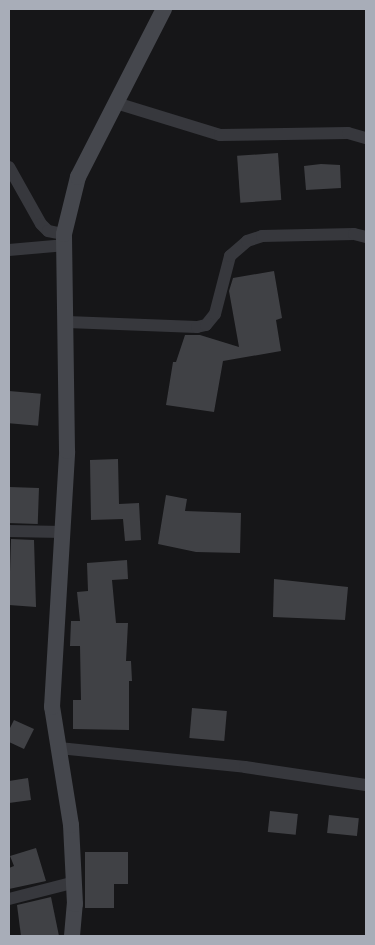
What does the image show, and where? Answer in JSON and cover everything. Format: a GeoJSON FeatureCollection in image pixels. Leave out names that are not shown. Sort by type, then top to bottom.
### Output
{"type":"FeatureCollection","features":[{"type":"Feature","properties":{"kind":"street"},"geometry":{"type":"LineString","coordinates":[[72,936],[75,882],[71,825],[52,706],[67,452],[65,240],[78,177],[164,9]]}},
{"type":"Feature","properties":{"kind":"street"},"geometry":{"type":"LineString","coordinates":[[116,103],[220,135],[348,133],[366,138]]}},
{"type":"Feature","properties":{"kind":"street"},"geometry":{"type":"LineString","coordinates":[[9,167],[41,224],[48,231],[65,240]]}},
{"type":"Feature","properties":{"kind":"street"},"geometry":{"type":"LineString","coordinates":[[67,322],[197,327],[206,324],[215,314],[230,256],[247,241],[262,236],[354,234],[366,237]]}},
{"type":"Feature","properties":{"kind":"street"},"geometry":{"type":"LineString","coordinates":[[9,250],[65,240]]}},
{"type":"Feature","properties":{"kind":"street"},"geometry":{"type":"LineString","coordinates":[[9,531],[63,532]]}},
{"type":"Feature","properties":{"kind":"street"},"geometry":{"type":"LineString","coordinates":[[59,748],[245,767],[366,785]]}},
{"type":"Feature","properties":{"kind":"street"},"geometry":{"type":"LineString","coordinates":[[9,899],[75,882]]}},
{"type":"Feature","properties":{"kind":"building"},"geometry":{"type":"Polygon","coordinates":[[[278,153],[281,200],[240,203],[237,156],[278,153]]]}},
{"type":"Feature","properties":{"kind":"building"},"geometry":{"type":"Polygon","coordinates":[[[321,164],[340,165],[341,188],[306,190],[304,166],[321,164]]]}},
{"type":"Feature","properties":{"kind":"building"},"geometry":{"type":"Polygon","coordinates":[[[274,271],[282,318],[276,320],[281,351],[223,361],[214,412],[166,405],[173,362],[176,362],[185,335],[200,335],[239,347],[229,291],[233,278],[274,271]]]}},
{"type":"Feature","properties":{"kind":"building"},"geometry":{"type":"Polygon","coordinates":[[[9,391],[41,394],[38,426],[9,423],[9,391]]]}},
{"type":"Feature","properties":{"kind":"building"},"geometry":{"type":"Polygon","coordinates":[[[118,459],[119,504],[139,503],[141,540],[125,541],[123,519],[91,520],[90,460],[118,459]]]}},
{"type":"Feature","properties":{"kind":"building"},"geometry":{"type":"Polygon","coordinates":[[[9,487],[39,488],[38,524],[9,523],[9,487]]]}},
{"type":"Feature","properties":{"kind":"building"},"geometry":{"type":"Polygon","coordinates":[[[166,495],[187,499],[185,511],[241,513],[240,553],[196,552],[158,544],[166,495]]]}},
{"type":"Feature","properties":{"kind":"building"},"geometry":{"type":"Polygon","coordinates":[[[11,539],[34,540],[36,607],[9,605],[11,539]]]}},
{"type":"Feature","properties":{"kind":"building"},"geometry":{"type":"Polygon","coordinates":[[[127,560],[128,579],[112,580],[116,623],[128,623],[126,661],[131,661],[132,681],[129,681],[129,730],[73,729],[73,700],[81,700],[80,646],[70,646],[71,621],[80,621],[77,592],[88,591],[87,563],[127,560]]]}},
{"type":"Feature","properties":{"kind":"building"},"geometry":{"type":"Polygon","coordinates":[[[274,579],[348,587],[345,620],[273,617],[274,579]]]}},
{"type":"Feature","properties":{"kind":"building"},"geometry":{"type":"Polygon","coordinates":[[[192,708],[227,711],[224,741],[189,738],[192,708]]]}},
{"type":"Feature","properties":{"kind":"building"},"geometry":{"type":"Polygon","coordinates":[[[14,720],[34,729],[24,749],[9,742],[9,730],[14,720]]]}},
{"type":"Feature","properties":{"kind":"building"},"geometry":{"type":"Polygon","coordinates":[[[28,778],[31,800],[9,803],[9,781],[28,778]]]}},
{"type":"Feature","properties":{"kind":"building"},"geometry":{"type":"Polygon","coordinates":[[[270,811],[298,814],[296,835],[268,832],[270,811]]]}},
{"type":"Feature","properties":{"kind":"building"},"geometry":{"type":"Polygon","coordinates":[[[329,815],[359,818],[357,836],[327,833],[329,815]]]}},
{"type":"Feature","properties":{"kind":"building"},"geometry":{"type":"Polygon","coordinates":[[[36,848],[46,881],[9,889],[9,868],[14,866],[10,856],[36,848]]]}},
{"type":"Feature","properties":{"kind":"building"},"geometry":{"type":"Polygon","coordinates":[[[85,852],[128,852],[128,884],[114,884],[114,908],[85,908],[85,852]]]}},
{"type":"Feature","properties":{"kind":"building"},"geometry":{"type":"Polygon","coordinates":[[[51,897],[59,936],[21,936],[17,905],[51,897]]]}}]}
